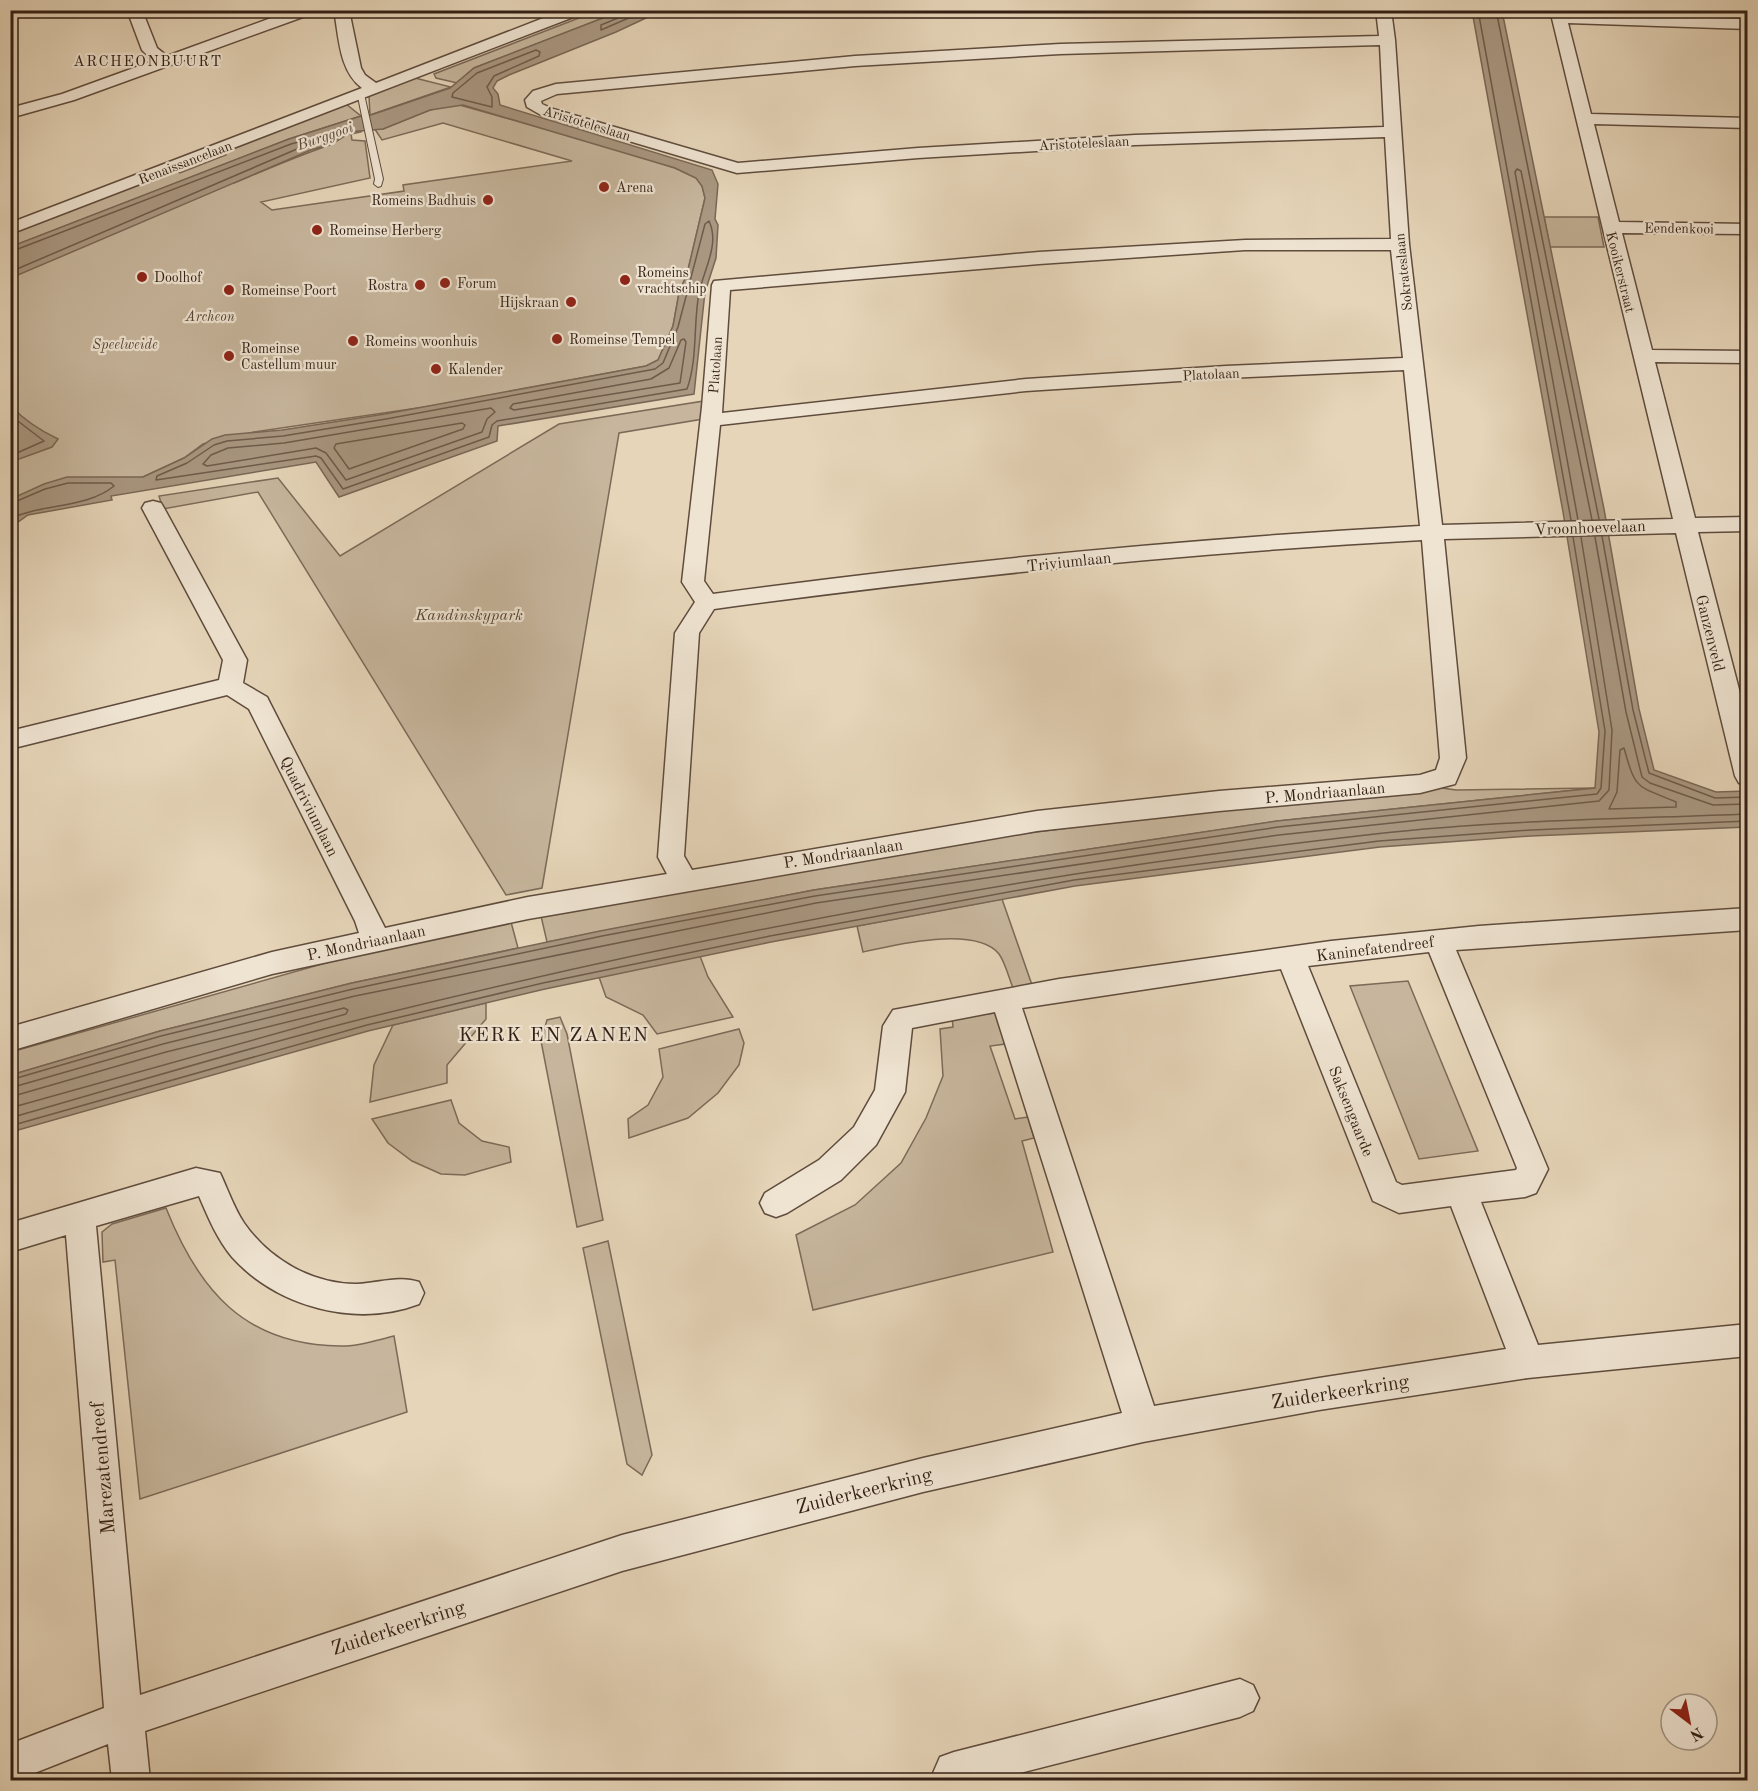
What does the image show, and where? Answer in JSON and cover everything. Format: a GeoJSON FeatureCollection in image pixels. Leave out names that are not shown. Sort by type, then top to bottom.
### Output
{"type":"FeatureCollection","features":[{"type":"Feature","properties":{"kind":"street"},"geometry":{"type":"LineString","coordinates":[[134,10],[150,50],[164,62]]}},
{"type":"Feature","properties":{"kind":"street"},"geometry":{"type":"LineString","coordinates":[[10,113],[68,97],[309,10]]}},
{"type":"Feature","properties":{"kind":"street"},"geometry":{"type":"LineString","coordinates":[[341,10],[353,68],[366,97]]}},
{"type":"Feature","properties":{"kind":"street","name":"Renaissancelaan"},"geometry":{"type":"LineString","coordinates":[[10,229],[366,97],[579,10]]}},
{"type":"Feature","properties":{"kind":"street","name":"Sokrateslaan"},"geometry":{"type":"LineString","coordinates":[[1383,10],[1387,40],[1400,244],[1432,532]]}},
{"type":"Feature","properties":{"kind":"street","name":"Kooikerstraat"},"geometry":{"type":"LineString","coordinates":[[1685,525],[1558,14],[1748,24]]}},
{"type":"Feature","properties":{"kind":"street","name":"Aristoteleslaan"},"geometry":{"type":"LineString","coordinates":[[1387,40],[1060,49],[855,61],[556,89],[539,94],[533,100],[535,107],[547,112],[737,168],[918,153],[1135,140],[1392,132]]}},
{"type":"Feature","properties":{"kind":"street"},"geometry":{"type":"LineString","coordinates":[[1583,119],[1748,123]]}},
{"type":"Feature","properties":{"kind":"street","name":"Eendenkooi"},"geometry":{"type":"LineString","coordinates":[[1610,227],[1748,229]]}},
{"type":"Feature","properties":{"kind":"street","name":"Platolaan"},"geometry":{"type":"LineString","coordinates":[[1400,244],[1234,246],[1039,258],[721,285],[710,420],[1026,386],[1226,372],[1413,364]]}},
{"type":"Feature","properties":{"kind":"street"},"geometry":{"type":"LineString","coordinates":[[1642,356],[1748,357]]}},
{"type":"Feature","properties":{"kind":"street"},"geometry":{"type":"LineString","coordinates":[[684,879],[671,857],[687,633],[707,602],[693,582],[710,420]]}},
{"type":"Feature","properties":{"kind":"street"},"geometry":{"type":"LineString","coordinates":[[10,740],[230,686],[234,660],[153,508]]}},
{"type":"Feature","properties":{"kind":"street","name":"Vroonhoevelaan"},"geometry":{"type":"LineString","coordinates":[[1432,532],[1748,524]]}},
{"type":"Feature","properties":{"kind":"street","name":"Ganzenveld"},"geometry":{"type":"LineString","coordinates":[[1685,525],[1748,776]]}},
{"type":"Feature","properties":{"kind":"street","name":"Triviumlaan"},"geometry":{"type":"LineString","coordinates":[[707,602],[877,579],[1269,542],[1432,532]]}},
{"type":"Feature","properties":{"kind":"street","name":"P. Mondriaanlaan"},"geometry":{"type":"LineString","coordinates":[[10,1040],[272,963],[528,908],[684,879],[1037,821],[1219,801],[1420,784],[1446,777],[1453,758],[1432,532]]}},
{"type":"Feature","properties":{"kind":"street","name":"Quadriviumlaan"},"geometry":{"type":"LineString","coordinates":[[230,686],[258,703],[369,921],[374,940]]}},
{"type":"Feature","properties":{"kind":"street","name":"Kaninefatendreef"},"geometry":{"type":"LineString","coordinates":[[776,1203],[830,1170],[865,1136],[890,1092],[897,1026],[903,1018],[1145,976],[1438,940],[1584,928],[1746,922]]}},
{"type":"Feature","properties":{"kind":"street","name":"Saksengaarde"},"geometry":{"type":"LineString","coordinates":[[1291,958],[1383,1191],[1398,1199],[1525,1183],[1533,1169],[1438,940]]}},
{"type":"Feature","properties":{"kind":"street"},"geometry":{"type":"LineString","coordinates":[[1005,999],[1143,1425]]}},
{"type":"Feature","properties":{"kind":"street"},"geometry":{"type":"LineString","coordinates":[[10,1238],[196,1182],[209,1183],[231,1230],[248,1253],[269,1271],[304,1288],[336,1298],[365,1299],[408,1293]]}},
{"type":"Feature","properties":{"kind":"street"},"geometry":{"type":"LineString","coordinates":[[1461,1192],[1528,1362]]}},
{"type":"Feature","properties":{"kind":"street","name":"Marezatendreef"},"geometry":{"type":"LineString","coordinates":[[80,1217],[131,1780]]}},
{"type":"Feature","properties":{"kind":"street","name":"Zuiderkeerkring"},"geometry":{"type":"LineString","coordinates":[[10,1764],[124,1719],[622,1553],[922,1476],[1143,1425],[1319,1394],[1528,1362],[1748,1340]]}},
{"type":"Feature","properties":{"kind":"street"},"geometry":{"type":"LineString","coordinates":[[949,1780],[954,1771],[1240,1698]]}},
{"type":"Feature","properties":{"kind":"lane"},"geometry":{"type":"LineString","coordinates":[[366,97],[369,136],[379,179],[378,184]]}},
{"type":"Feature","properties":{"kind":"green space"},"geometry":{"type":"Polygon","coordinates":[[[597,11],[621,11],[474,68],[457,83],[436,78],[434,74],[597,11]]]}},
{"type":"Feature","properties":{"kind":"green space"},"geometry":{"type":"Polygon","coordinates":[[[415,78],[451,87],[370,115],[369,96],[415,78]]]}},
{"type":"Feature","properties":{"kind":"green space"},"geometry":{"type":"Polygon","coordinates":[[[346,104],[361,116],[289,139],[11,247],[11,233],[176,170],[180,173],[226,155],[224,152],[346,104]]]}},
{"type":"Feature","properties":{"kind":"green space","name":"Archeon"},"geometry":{"type":"Polygon","coordinates":[[[456,104],[606,146],[675,168],[696,178],[702,186],[705,198],[687,274],[679,293],[673,326],[658,360],[646,366],[438,405],[254,432],[203,444],[184,458],[143,477],[11,516],[11,264],[226,177],[234,183],[327,146],[350,133],[361,130],[361,132],[351,134],[352,140],[365,141],[370,178],[261,202],[272,210],[404,191],[403,185],[572,161],[443,123],[382,140],[374,128],[383,129],[430,110],[456,104]]]}},
{"type":"Feature","properties":{"kind":"green space"},"geometry":{"type":"Polygon","coordinates":[[[1544,217],[1598,217],[1604,247],[1550,247],[1544,217]]]}},
{"type":"Feature","properties":{"kind":"green space","name":"Kandinskypark"},"geometry":{"type":"Polygon","coordinates":[[[704,401],[703,419],[619,433],[542,888],[506,895],[258,492],[163,509],[159,496],[278,478],[340,556],[559,424],[704,401]]]}},
{"type":"Feature","properties":{"kind":"green space"},"geometry":{"type":"Polygon","coordinates":[[[1442,788],[1456,790],[1595,788],[1278,821],[814,890],[547,942],[541,916],[996,837],[1259,804],[1442,788]]]}},
{"type":"Feature","properties":{"kind":"green space"},"geometry":{"type":"Polygon","coordinates":[[[1002,899],[1032,985],[1013,988],[999,954],[988,945],[972,940],[913,942],[863,952],[857,926],[1002,899]]]}},
{"type":"Feature","properties":{"kind":"green space"},"geometry":{"type":"Polygon","coordinates":[[[511,922],[518,948],[352,983],[160,1031],[11,1075],[11,1052],[368,951],[511,922]]]}},
{"type":"Feature","properties":{"kind":"green space"},"geometry":{"type":"Polygon","coordinates":[[[700,956],[708,977],[733,1017],[657,1034],[643,1015],[606,997],[599,977],[700,956]]]}},
{"type":"Feature","properties":{"kind":"green space"},"geometry":{"type":"Polygon","coordinates":[[[1408,981],[1478,1151],[1419,1159],[1350,986],[1408,981]]]}},
{"type":"Feature","properties":{"kind":"green space"},"geometry":{"type":"Polygon","coordinates":[[[486,1003],[486,1019],[447,1065],[447,1083],[370,1102],[374,1065],[393,1025],[486,1003]]]}},
{"type":"Feature","properties":{"kind":"green space"},"geometry":{"type":"Polygon","coordinates":[[[996,1013],[1005,1044],[990,1046],[1015,1119],[1028,1117],[1034,1138],[1022,1141],[1053,1252],[813,1310],[796,1235],[855,1205],[901,1163],[926,1118],[943,1076],[940,1029],[953,1027],[952,1017],[996,1013]]]}},
{"type":"Feature","properties":{"kind":"green space"},"geometry":{"type":"Polygon","coordinates":[[[560,1017],[567,1034],[603,1220],[577,1227],[541,1041],[547,1020],[560,1017]]]}},
{"type":"Feature","properties":{"kind":"green space"},"geometry":{"type":"Polygon","coordinates":[[[739,1029],[744,1043],[739,1065],[718,1093],[688,1118],[629,1138],[628,1119],[648,1105],[663,1077],[659,1049],[739,1029]]]}},
{"type":"Feature","properties":{"kind":"green space"},"geometry":{"type":"Polygon","coordinates":[[[451,1100],[459,1123],[482,1141],[509,1147],[511,1162],[465,1175],[441,1174],[412,1161],[388,1143],[372,1119],[451,1100]]]}},
{"type":"Feature","properties":{"kind":"green space"},"geometry":{"type":"Polygon","coordinates":[[[166,1208],[179,1238],[211,1288],[230,1308],[252,1324],[277,1336],[307,1343],[347,1346],[394,1336],[407,1412],[140,1499],[115,1260],[103,1262],[102,1232],[112,1224],[166,1208]]]}},
{"type":"Feature","properties":{"kind":"green space"},"geometry":{"type":"Polygon","coordinates":[[[608,1241],[652,1455],[642,1475],[627,1464],[583,1248],[608,1241]]]}},
{"type":"Feature","properties":{"kind":"water","name":"Burggooi"},"geometry":{"type":"Polygon","coordinates":[[[621,11],[661,11],[616,32],[509,75],[497,81],[493,88],[498,94],[500,105],[712,170],[718,184],[715,219],[718,225],[716,258],[705,292],[694,394],[498,426],[497,441],[339,497],[316,462],[111,496],[112,500],[28,515],[11,527],[11,499],[44,484],[67,477],[143,477],[184,458],[212,439],[225,435],[282,430],[385,414],[646,366],[658,360],[673,326],[679,293],[687,274],[705,198],[702,186],[696,178],[675,168],[463,105],[430,110],[383,129],[348,132],[328,145],[311,150],[11,278],[10,247],[289,139],[361,116],[371,115],[450,88],[474,68],[621,11]]]}},
{"type":"Feature","properties":{"kind":"water"},"geometry":{"type":"Polygon","coordinates":[[[1472,11],[1502,11],[1604,509],[1639,709],[1654,770],[1716,792],[1747,791],[1747,827],[1531,836],[1380,847],[1075,886],[771,942],[545,989],[368,1031],[11,1132],[11,1075],[160,1031],[352,983],[600,931],[814,890],[1277,821],[1595,788],[1599,732],[1563,512],[1472,11]]]}},
{"type":"Feature","properties":{"kind":"water"},"geometry":{"type":"Polygon","coordinates":[[[11,406],[32,424],[58,439],[52,447],[11,462],[11,406]]]}},
{"type":"Feature","properties":{"kind":"place","name":"Arena"},"geometry":{"type":"Point","coordinates":[604,187]}},
{"type":"Feature","properties":{"kind":"place","name":"Romeins Badhuis"},"geometry":{"type":"Point","coordinates":[488,200]}},
{"type":"Feature","properties":{"kind":"place","name":"Romeinse Herberg"},"geometry":{"type":"Point","coordinates":[317,230]}},
{"type":"Feature","properties":{"kind":"place","name":"Doolhof"},"geometry":{"type":"Point","coordinates":[142,277]}},
{"type":"Feature","properties":{"kind":"place","name":"Romeins vrachtschip"},"geometry":{"type":"Point","coordinates":[625,280]}},
{"type":"Feature","properties":{"kind":"place","name":"Forum"},"geometry":{"type":"Point","coordinates":[445,283]}},
{"type":"Feature","properties":{"kind":"place","name":"Rostra"},"geometry":{"type":"Point","coordinates":[420,285]}},
{"type":"Feature","properties":{"kind":"place","name":"Romeinse Poort"},"geometry":{"type":"Point","coordinates":[229,290]}},
{"type":"Feature","properties":{"kind":"place","name":"Hijskraan"},"geometry":{"type":"Point","coordinates":[571,302]}},
{"type":"Feature","properties":{"kind":"place","name":"Romeinse Tempel"},"geometry":{"type":"Point","coordinates":[557,339]}},
{"type":"Feature","properties":{"kind":"place","name":"Romeins woonhuis"},"geometry":{"type":"Point","coordinates":[353,341]}},
{"type":"Feature","properties":{"kind":"place","name":"Romeinse Castellum muur"},"geometry":{"type":"Point","coordinates":[229,356]}},
{"type":"Feature","properties":{"kind":"place","name":"Kalender"},"geometry":{"type":"Point","coordinates":[436,369]}},
{"type":"Feature","properties":{"kind":"district","name":"ARCHEONBUURT"},"geometry":{"type":"Point","coordinates":[148,61]}},
{"type":"Feature","properties":{"kind":"district","name":"KERK EN ZANEN"},"geometry":{"type":"Point","coordinates":[554,1034]}},
{"type":"Feature","properties":{"kind":"park label","name":"Speelweide"},"geometry":{"type":"Point","coordinates":[125,344]}}]}
